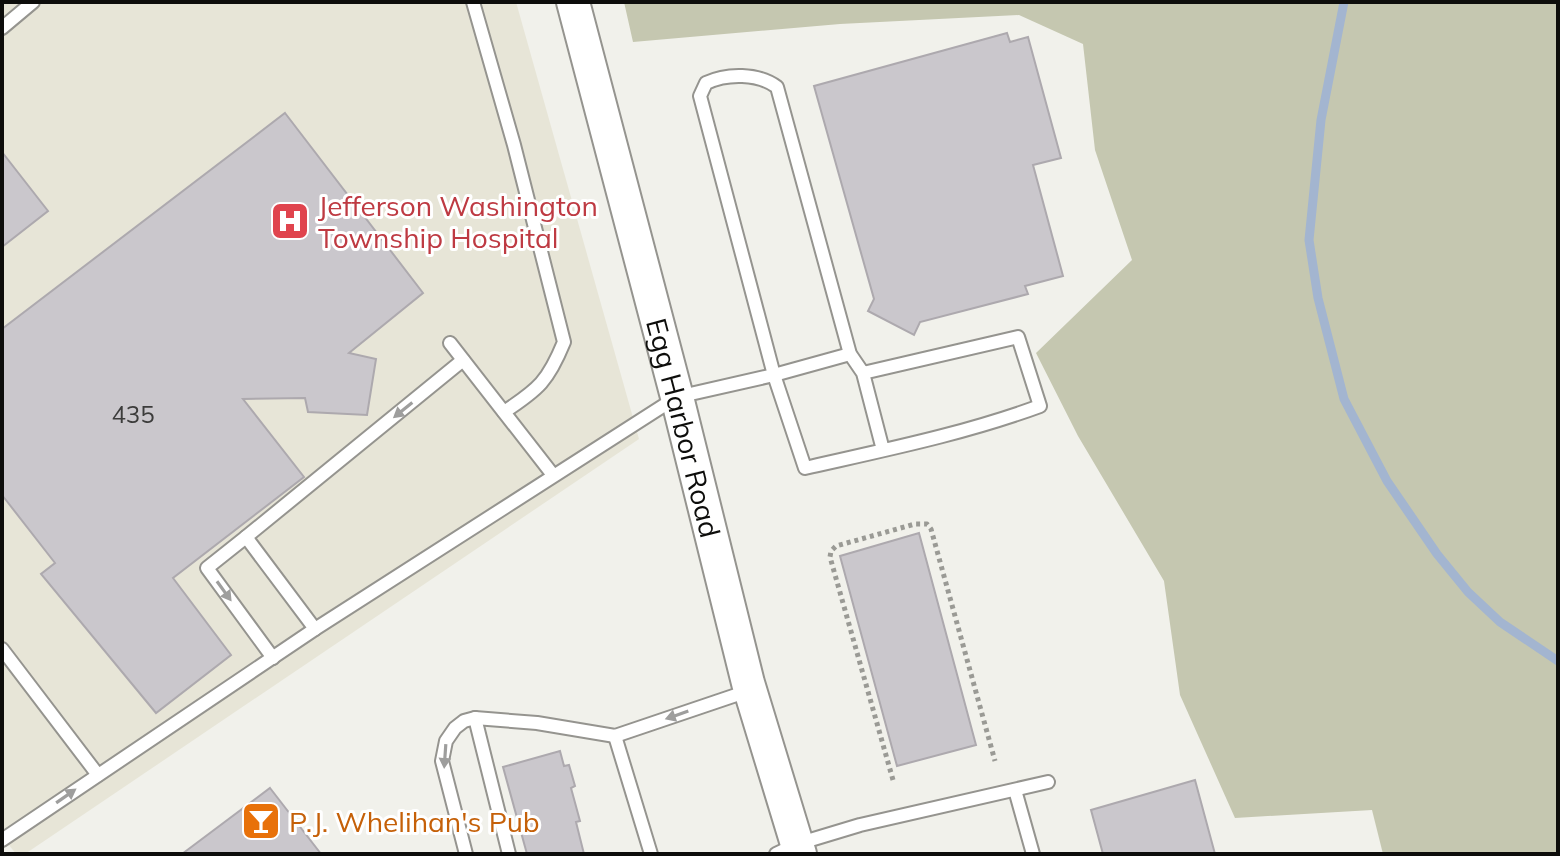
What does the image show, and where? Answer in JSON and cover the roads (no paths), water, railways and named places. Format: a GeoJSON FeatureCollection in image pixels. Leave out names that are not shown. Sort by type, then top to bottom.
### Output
{"type":"FeatureCollection","features":[{"type":"Feature","properties":{"kind":"main road","name":"Egg Harbor Road"},"geometry":{"type":"LineString","coordinates":[[573,2],[677,397],[791,851]]}},
{"type":"Feature","properties":{"kind":"lane"},"geometry":{"type":"LineString","coordinates":[[2,28],[33,2]]}},
{"type":"Feature","properties":{"kind":"lane"},"geometry":{"type":"LineString","coordinates":[[473,2],[514,145],[564,342],[553,369],[536,392],[504,412]]}},
{"type":"Feature","properties":{"kind":"lane"},"geometry":{"type":"LineString","coordinates":[[863,373],[1018,337],[1040,406],[1002,420],[883,450],[805,468],[774,375],[700,96],[706,83],[716,79],[753,77],[767,80],[777,87],[850,354],[863,373],[883,450]]}},
{"type":"Feature","properties":{"kind":"lane"},"geometry":{"type":"LineString","coordinates":[[450,343],[553,475]]}},
{"type":"Feature","properties":{"kind":"lane"},"geometry":{"type":"LineString","coordinates":[[2,840],[315,629],[677,397],[850,354]]}},
{"type":"Feature","properties":{"kind":"lane"},"geometry":{"type":"LineString","coordinates":[[273,658],[207,568],[463,360]]}},
{"type":"Feature","properties":{"kind":"lane"},"geometry":{"type":"LineString","coordinates":[[246,537],[315,629]]}},
{"type":"Feature","properties":{"kind":"lane"},"geometry":{"type":"LineString","coordinates":[[2,649],[98,775]]}},
{"type":"Feature","properties":{"kind":"lane"},"geometry":{"type":"LineString","coordinates":[[466,854],[442,761],[446,741],[455,728],[475,718],[537,723],[615,736],[751,690]]}},
{"type":"Feature","properties":{"kind":"lane"},"geometry":{"type":"LineString","coordinates":[[475,718],[509,854]]}},
{"type":"Feature","properties":{"kind":"lane"},"geometry":{"type":"LineString","coordinates":[[615,736],[651,854]]}},
{"type":"Feature","properties":{"kind":"lane"},"geometry":{"type":"LineString","coordinates":[[791,851],[860,825],[1048,782]]}},
{"type":"Feature","properties":{"kind":"lane"},"geometry":{"type":"LineString","coordinates":[[1015,790],[1033,854]]}},
{"type":"Feature","properties":{"kind":"waterway"},"geometry":{"type":"LineString","coordinates":[[1344,2],[1321,120],[1309,240],[1318,298],[1344,399],[1387,481],[1437,554],[1468,592],[1500,622],[1558,661]]}},
{"type":"Feature","properties":{"kind":"place","name":"Jefferson Washington Township Hospital"},"geometry":{"type":"Point","coordinates":[290,221]}},
{"type":"Feature","properties":{"kind":"place","name":"P.J. Whelihan's Pub"},"geometry":{"type":"Point","coordinates":[261,821]}}]}
